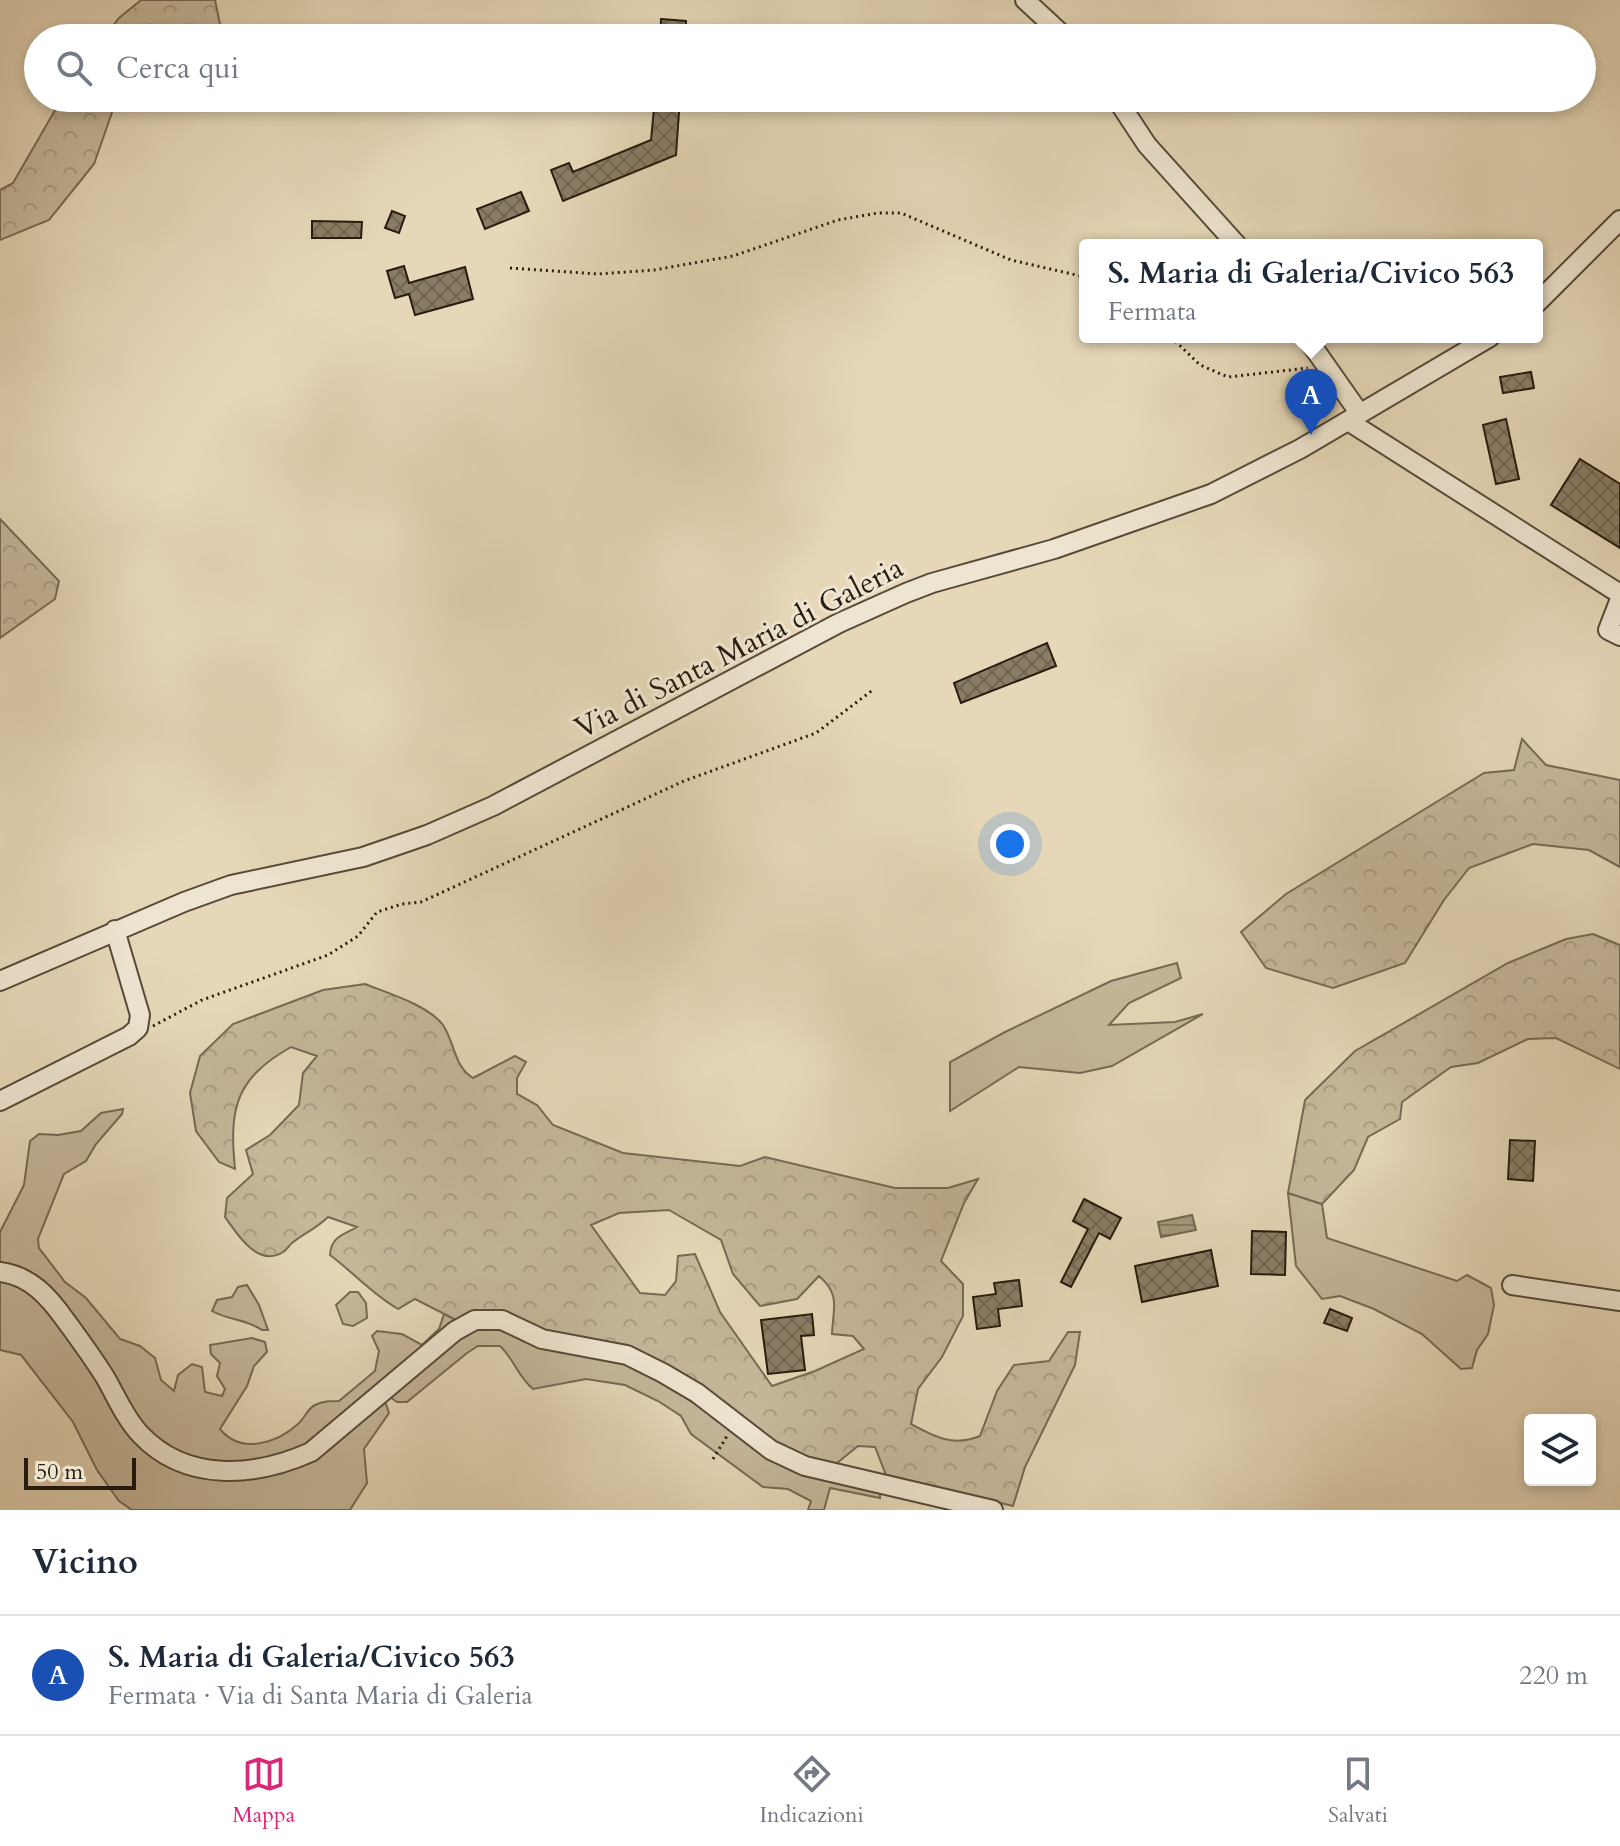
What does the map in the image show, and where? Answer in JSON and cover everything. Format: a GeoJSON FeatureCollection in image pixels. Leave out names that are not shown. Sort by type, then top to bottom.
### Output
{"type":"FeatureCollection","features":[{"type":"Feature","properties":{"kind":"street"},"geometry":{"type":"LineString","coordinates":[[1025,0],[1051,24]]}},
{"type":"Feature","properties":{"kind":"street"},"geometry":{"type":"LineString","coordinates":[[1125,112],[1147,145],[1232,239]]}},
{"type":"Feature","properties":{"kind":"street"},"geometry":{"type":"LineString","coordinates":[[1543,297],[1620,220]]}},
{"type":"Feature","properties":{"kind":"street"},"geometry":{"type":"LineString","coordinates":[[1310,343],[1354,417],[1620,597],[1608,630],[1620,636]]}},
{"type":"Feature","properties":{"kind":"street","name":"Via di Santa Maria di Galeria"},"geometry":{"type":"LineString","coordinates":[[0,981],[115,930],[231,885],[363,857],[427,835],[493,806],[839,623],[892,599],[932,583],[1054,549],[1211,494],[1300,449],[1480,343]]}},
{"type":"Feature","properties":{"kind":"street"},"geometry":{"type":"LineString","coordinates":[[0,1101],[129,1036],[138,1028],[140,1015],[115,930]]}},
{"type":"Feature","properties":{"kind":"street"},"geometry":{"type":"LineString","coordinates":[[0,1272],[18,1275],[51,1300],[104,1376],[140,1435],[182,1464],[196,1469],[245,1471],[311,1452],[455,1331],[470,1322],[487,1319],[509,1322],[542,1339],[627,1355],[697,1393],[771,1450],[805,1466],[993,1510]]}},
{"type":"Feature","properties":{"kind":"street"},"geometry":{"type":"LineString","coordinates":[[1512,1285],[1620,1301]]}},
{"type":"Feature","properties":{"kind":"path"},"geometry":{"type":"LineString","coordinates":[[510,268],[598,274],[654,270],[733,256],[838,220],[878,213],[901,213],[1011,260],[1079,276]]}},
{"type":"Feature","properties":{"kind":"path"},"geometry":{"type":"LineString","coordinates":[[1177,343],[1200,365],[1228,377],[1326,366]]}},
{"type":"Feature","properties":{"kind":"path"},"geometry":{"type":"LineString","coordinates":[[138,1028],[156,1026],[202,1000],[328,955],[358,936],[377,912],[421,902],[684,781],[816,733],[874,689]]}},
{"type":"Feature","properties":{"kind":"path"},"geometry":{"type":"LineString","coordinates":[[713,1459],[724,1438],[740,1426]]}},
{"type":"Feature","properties":{"kind":"green space"},"geometry":{"type":"Polygon","coordinates":[[[141,0],[215,0],[220,24],[114,24],[141,0]]]}},
{"type":"Feature","properties":{"kind":"green space"},"geometry":{"type":"Polygon","coordinates":[[[54,112],[112,112],[94,164],[49,220],[0,240],[0,190],[13,183],[54,112]]]}},
{"type":"Feature","properties":{"kind":"green space"},"geometry":{"type":"Polygon","coordinates":[[[0,519],[59,581],[55,599],[0,638],[0,519]]]}},
{"type":"Feature","properties":{"kind":"green space"},"geometry":{"type":"Polygon","coordinates":[[[1522,739],[1546,765],[1620,780],[1620,867],[1589,850],[1533,844],[1469,868],[1444,900],[1405,963],[1333,988],[1266,968],[1241,932],[1286,894],[1484,773],[1514,770],[1522,739]]]}},
{"type":"Feature","properties":{"kind":"green space"},"geometry":{"type":"Polygon","coordinates":[[[1593,934],[1620,945],[1620,1069],[1556,1038],[1528,1039],[1478,1063],[1451,1067],[1402,1102],[1400,1119],[1368,1137],[1354,1170],[1322,1204],[1288,1193],[1305,1100],[1355,1051],[1508,963],[1566,939],[1593,934]]]}},
{"type":"Feature","properties":{"kind":"green space"},"geometry":{"type":"Polygon","coordinates":[[[1177,963],[1181,978],[1129,1003],[1109,1025],[1175,1022],[1203,1014],[1112,1066],[1080,1073],[1019,1067],[950,1111],[950,1062],[1111,981],[1177,963]]]}},
{"type":"Feature","properties":{"kind":"green space"},"geometry":{"type":"Polygon","coordinates":[[[365,984],[428,1011],[443,1025],[458,1061],[473,1078],[515,1056],[526,1062],[517,1078],[517,1094],[537,1105],[553,1125],[623,1153],[740,1166],[765,1157],[895,1188],[948,1188],[978,1179],[964,1203],[941,1261],[963,1284],[963,1316],[942,1357],[918,1389],[911,1424],[953,1440],[980,1436],[997,1391],[1014,1365],[1049,1361],[1068,1332],[1080,1332],[1075,1365],[1025,1467],[1013,1506],[886,1475],[875,1447],[858,1446],[832,1467],[780,1446],[628,1352],[458,1321],[415,1299],[398,1309],[330,1255],[336,1240],[357,1227],[328,1217],[274,1256],[265,1256],[249,1247],[225,1217],[227,1198],[253,1174],[246,1150],[270,1135],[299,1105],[303,1073],[317,1056],[291,1047],[272,1059],[247,1084],[235,1112],[235,1169],[219,1162],[196,1131],[190,1093],[200,1056],[233,1024],[323,990],[365,984]],[[669,1210],[619,1213],[591,1225],[640,1293],[665,1295],[676,1281],[678,1256],[695,1254],[720,1312],[772,1386],[864,1349],[853,1336],[832,1334],[833,1296],[819,1276],[797,1299],[760,1306],[733,1274],[721,1240],[669,1210]]]}},
{"type":"Feature","properties":{"kind":"green space"},"geometry":{"type":"Polygon","coordinates":[[[123,1109],[86,1161],[64,1174],[38,1239],[39,1248],[65,1282],[86,1298],[120,1339],[140,1346],[155,1358],[161,1380],[174,1391],[178,1375],[192,1364],[202,1367],[205,1392],[222,1396],[225,1389],[217,1376],[220,1363],[211,1354],[210,1345],[252,1338],[265,1342],[267,1352],[254,1366],[247,1386],[220,1429],[229,1437],[248,1444],[270,1441],[289,1431],[315,1405],[339,1401],[375,1371],[379,1351],[372,1336],[377,1331],[402,1334],[422,1345],[439,1329],[444,1314],[458,1321],[310,1448],[277,1460],[204,1465],[145,1435],[63,1310],[0,1268],[0,1232],[24,1185],[30,1141],[39,1134],[81,1131],[101,1113],[123,1109]]]}},
{"type":"Feature","properties":{"kind":"green space"},"geometry":{"type":"Polygon","coordinates":[[[1288,1193],[1322,1204],[1327,1238],[1457,1281],[1467,1275],[1491,1288],[1494,1305],[1488,1334],[1477,1350],[1472,1368],[1461,1369],[1422,1334],[1374,1309],[1340,1296],[1322,1299],[1296,1266],[1288,1193]]]}},
{"type":"Feature","properties":{"kind":"green space"},"geometry":{"type":"Polygon","coordinates":[[[0,1277],[15,1281],[41,1299],[149,1448],[251,1478],[381,1402],[386,1404],[389,1413],[364,1449],[367,1483],[350,1510],[132,1510],[119,1501],[97,1470],[73,1422],[21,1355],[0,1350],[0,1277]]]}},
{"type":"Feature","properties":{"kind":"green space"},"geometry":{"type":"Polygon","coordinates":[[[247,1285],[259,1305],[268,1330],[212,1311],[217,1300],[232,1297],[238,1287],[247,1285]]]}},
{"type":"Feature","properties":{"kind":"green space"},"geometry":{"type":"Polygon","coordinates":[[[350,1292],[358,1292],[366,1303],[367,1318],[353,1326],[343,1324],[336,1305],[350,1292]]]}},
{"type":"Feature","properties":{"kind":"green space"},"geometry":{"type":"Polygon","coordinates":[[[484,1322],[642,1369],[712,1415],[880,1490],[880,1498],[830,1488],[824,1510],[808,1510],[811,1501],[788,1489],[763,1487],[691,1434],[681,1416],[658,1401],[625,1385],[586,1379],[533,1389],[500,1346],[478,1346],[407,1402],[397,1402],[387,1395],[453,1337],[484,1322]]]}},
{"type":"Feature","properties":{"kind":"shaded area"},"geometry":{"type":"Polygon","coordinates":[[[1192,1215],[1196,1230],[1161,1237],[1158,1222],[1192,1215]]]}},
{"type":"Feature","properties":{"kind":"building"},"geometry":{"type":"Polygon","coordinates":[[[661,19],[686,21],[686,24],[661,24],[661,19]]]}},
{"type":"Feature","properties":{"kind":"building"},"geometry":{"type":"Polygon","coordinates":[[[654,112],[679,112],[676,155],[563,201],[551,170],[569,163],[573,172],[651,140],[654,112]]]}},
{"type":"Feature","properties":{"kind":"building"},"geometry":{"type":"Polygon","coordinates":[[[521,192],[529,211],[485,229],[477,209],[521,192]]]}},
{"type":"Feature","properties":{"kind":"building"},"geometry":{"type":"Polygon","coordinates":[[[392,211],[405,216],[399,233],[385,228],[392,211]]]}},
{"type":"Feature","properties":{"kind":"building"},"geometry":{"type":"Polygon","coordinates":[[[312,221],[362,222],[361,238],[312,238],[312,221]]]}},
{"type":"Feature","properties":{"kind":"building"},"geometry":{"type":"Polygon","coordinates":[[[404,266],[409,283],[465,267],[473,299],[415,315],[409,294],[395,298],[387,271],[404,266]]]}},
{"type":"Feature","properties":{"kind":"building"},"geometry":{"type":"Polygon","coordinates":[[[1531,372],[1534,388],[1503,393],[1500,377],[1531,372]]]}},
{"type":"Feature","properties":{"kind":"building"},"geometry":{"type":"Polygon","coordinates":[[[1506,419],[1519,479],[1496,484],[1483,425],[1506,419]]]}},
{"type":"Feature","properties":{"kind":"building"},"geometry":{"type":"Polygon","coordinates":[[[1580,459],[1620,484],[1620,548],[1551,505],[1580,459]]]}},
{"type":"Feature","properties":{"kind":"building"},"geometry":{"type":"Polygon","coordinates":[[[1047,643],[1056,666],[961,703],[954,683],[1047,643]]]}},
{"type":"Feature","properties":{"kind":"building"},"geometry":{"type":"Polygon","coordinates":[[[1510,1140],[1535,1141],[1533,1181],[1508,1179],[1510,1140]]]}},
{"type":"Feature","properties":{"kind":"building"},"geometry":{"type":"Polygon","coordinates":[[[1084,1199],[1121,1218],[1110,1239],[1099,1233],[1071,1287],[1061,1282],[1088,1229],[1073,1221],[1084,1199]]]}},
{"type":"Feature","properties":{"kind":"building"},"geometry":{"type":"Polygon","coordinates":[[[1252,1231],[1286,1232],[1285,1275],[1251,1274],[1252,1231]]]}},
{"type":"Feature","properties":{"kind":"building"},"geometry":{"type":"Polygon","coordinates":[[[1211,1250],[1218,1286],[1142,1302],[1135,1266],[1211,1250]]]}},
{"type":"Feature","properties":{"kind":"building"},"geometry":{"type":"Polygon","coordinates":[[[1019,1280],[1022,1306],[998,1309],[1000,1326],[977,1329],[973,1297],[996,1294],[994,1283],[1019,1280]]]}},
{"type":"Feature","properties":{"kind":"building"},"geometry":{"type":"Polygon","coordinates":[[[1330,1309],[1352,1318],[1347,1331],[1324,1323],[1330,1309]]]}},
{"type":"Feature","properties":{"kind":"building"},"geometry":{"type":"Polygon","coordinates":[[[812,1314],[814,1335],[801,1336],[805,1370],[768,1374],[761,1320],[812,1314]]]}},
{"type":"Feature","properties":{"kind":"place","name":"S. Maria di Galeria/Civico 563"},"geometry":{"type":"Point","coordinates":[1311,435]}}]}
